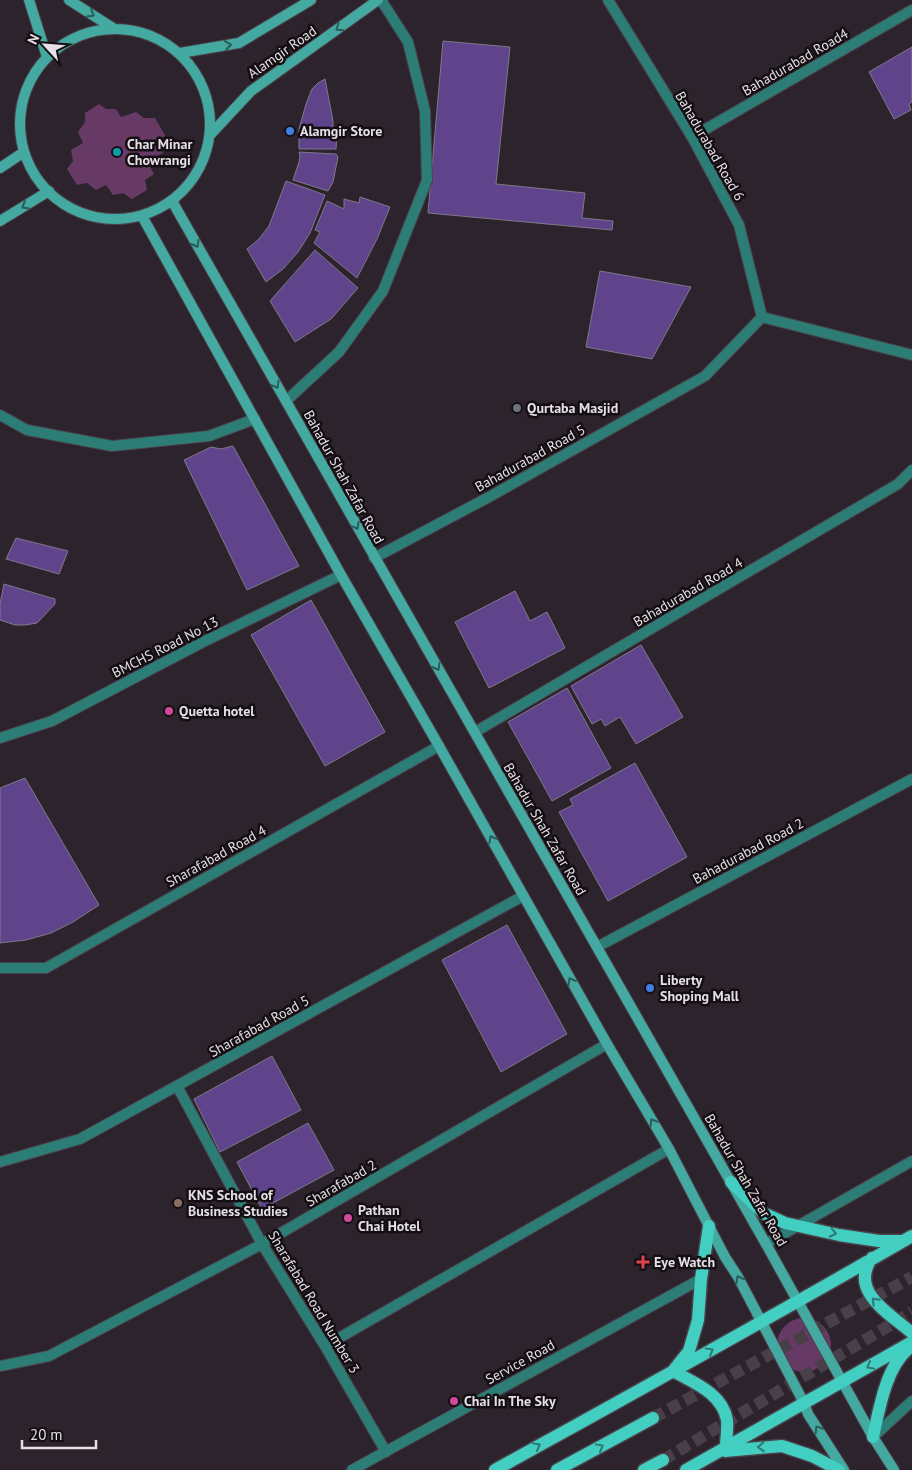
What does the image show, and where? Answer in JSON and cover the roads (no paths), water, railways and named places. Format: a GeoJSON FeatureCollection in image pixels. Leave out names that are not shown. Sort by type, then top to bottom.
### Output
{"type":"FeatureCollection","features":[{"type":"Feature","properties":{"kind":"main road"},"geometry":{"type":"LineString","coordinates":[[731,1182],[763,1213],[785,1223],[839,1235],[879,1240],[908,1238]]}},
{"type":"Feature","properties":{"kind":"main road"},"geometry":{"type":"LineString","coordinates":[[673,1371],[689,1351],[698,1320],[701,1279],[709,1226]]}},
{"type":"Feature","properties":{"kind":"main road"},"geometry":{"type":"LineString","coordinates":[[494,1470],[798,1303],[908,1238]]}},
{"type":"Feature","properties":{"kind":"main road"},"geometry":{"type":"LineString","coordinates":[[872,1258],[866,1265],[864,1274],[864,1284],[868,1292],[873,1300],[912,1333]]}},
{"type":"Feature","properties":{"kind":"main road"},"geometry":{"type":"LineString","coordinates":[[686,1470],[912,1344]]}},
{"type":"Feature","properties":{"kind":"main road"},"geometry":{"type":"LineString","coordinates":[[873,1437],[885,1388],[901,1355],[912,1344]]}},
{"type":"Feature","properties":{"kind":"main road"},"geometry":{"type":"LineString","coordinates":[[673,1371],[711,1393],[720,1402],[727,1420],[722,1450]]}},
{"type":"Feature","properties":{"kind":"main road"},"geometry":{"type":"LineString","coordinates":[[557,1470],[653,1418]]}},
{"type":"Feature","properties":{"kind":"main road"},"geometry":{"type":"LineString","coordinates":[[722,1450],[782,1446],[812,1456],[840,1470]]}},
{"type":"Feature","properties":{"kind":"main road"},"geometry":{"type":"LineString","coordinates":[[644,1470],[663,1460]]}},
{"type":"Feature","properties":{"kind":"street"},"geometry":{"type":"LineString","coordinates":[[29,0],[47,57]]}},
{"type":"Feature","properties":{"kind":"street"},"geometry":{"type":"LineString","coordinates":[[69,0],[113,28]]}},
{"type":"Feature","properties":{"kind":"street","name":"Alamgir Road"},"geometry":{"type":"LineString","coordinates":[[180,53],[239,43],[311,0]]}},
{"type":"Feature","properties":{"kind":"street"},"geometry":{"type":"LineString","coordinates":[[286,401],[339,352],[383,291],[427,180],[425,111],[408,42],[380,0]]}},
{"type":"Feature","properties":{"kind":"street","name":"Alamgir Road"},"geometry":{"type":"LineString","coordinates":[[210,136],[251,91],[380,0]]}},
{"type":"Feature","properties":{"kind":"street","name":"Bahadurabad Road 6"},"geometry":{"type":"LineString","coordinates":[[608,0],[692,138],[739,225],[762,317]]}},
{"type":"Feature","properties":{"kind":"street","name":"Bahadurabad Road4"},"geometry":{"type":"LineString","coordinates":[[692,138],[912,10]]}},
{"type":"Feature","properties":{"kind":"street"},"geometry":{"type":"LineString","coordinates":[[113,28],[137,31],[160,39],[180,53],[192,66],[202,82],[209,108],[210,136],[204,160],[191,183],[172,201],[142,216],[114,220],[86,216],[60,203],[32,173],[24,152],[20,132],[21,105],[30,79],[47,57],[74,38],[89,32],[113,28]]}},
{"type":"Feature","properties":{"kind":"street"},"geometry":{"type":"LineString","coordinates":[[0,168],[24,152]]}},
{"type":"Feature","properties":{"kind":"street"},"geometry":{"type":"LineString","coordinates":[[0,221],[49,191]]}},
{"type":"Feature","properties":{"kind":"street","name":"Bahadur Shah Zafar Road"},"geometry":{"type":"LineString","coordinates":[[172,201],[731,1182],[873,1437],[894,1470]]}},
{"type":"Feature","properties":{"kind":"street"},"geometry":{"type":"LineString","coordinates":[[142,216],[341,576],[607,1044],[669,1149],[738,1277],[808,1414],[844,1470]]}},
{"type":"Feature","properties":{"kind":"street"},"geometry":{"type":"LineString","coordinates":[[762,317],[912,355]]}},
{"type":"Feature","properties":{"kind":"street","name":"Bahadurabad Road 5"},"geometry":{"type":"LineString","coordinates":[[374,558],[490,497],[705,376],[762,317]]}},
{"type":"Feature","properties":{"kind":"street"},"geometry":{"type":"LineString","coordinates":[[0,415],[27,430],[112,446],[209,436],[255,419]]}},
{"type":"Feature","properties":{"kind":"street","name":"Bahadurabad Road 4"},"geometry":{"type":"LineString","coordinates":[[475,732],[898,484],[912,470]]}},
{"type":"Feature","properties":{"kind":"street","name":"BMCHS Road No 13"},"geometry":{"type":"LineString","coordinates":[[0,738],[52,720],[205,640],[341,576]]}},
{"type":"Feature","properties":{"kind":"street","name":"Sharafabad Road 4"},"geometry":{"type":"LineString","coordinates":[[0,968],[46,968],[439,746]]}},
{"type":"Feature","properties":{"kind":"street","name":"Bahadurabad Road 2"},"geometry":{"type":"LineString","coordinates":[[597,947],[912,778]]}},
{"type":"Feature","properties":{"kind":"street","name":"Sharafabad Road 5"},"geometry":{"type":"LineString","coordinates":[[0,1162],[80,1139],[524,896]]}},
{"type":"Feature","properties":{"kind":"street","name":"Sharafabad 2"},"geometry":{"type":"LineString","coordinates":[[0,1366],[49,1356],[262,1244],[607,1044]]}},
{"type":"Feature","properties":{"kind":"street","name":"Sharafabad Road Number 3"},"geometry":{"type":"LineString","coordinates":[[177,1086],[262,1244],[326,1346],[386,1452]]}},
{"type":"Feature","properties":{"kind":"street"},"geometry":{"type":"LineString","coordinates":[[326,1346],[669,1149]]}},
{"type":"Feature","properties":{"kind":"street"},"geometry":{"type":"LineString","coordinates":[[766,1244],[912,1161]]}},
{"type":"Feature","properties":{"kind":"street","name":"Service Road"},"geometry":{"type":"LineString","coordinates":[[352,1470],[701,1279]]}},
{"type":"Feature","properties":{"kind":"street"},"geometry":{"type":"LineString","coordinates":[[873,1437],[912,1401]]}},
{"type":"Feature","properties":{"kind":"tunnel"},"geometry":{"type":"LineString","coordinates":[[653,1418],[912,1277]]}},
{"type":"Feature","properties":{"kind":"tunnel"},"geometry":{"type":"LineString","coordinates":[[663,1460],[912,1312]]}},
{"type":"Feature","properties":{"kind":"place","name":"Alamgir Store"},"geometry":{"type":"Point","coordinates":[290,131]}},
{"type":"Feature","properties":{"kind":"place","name":"Char Minar Chowrangi"},"geometry":{"type":"Point","coordinates":[117,152]}},
{"type":"Feature","properties":{"kind":"place","name":"Qurtaba Masjid"},"geometry":{"type":"Point","coordinates":[517,408]}},
{"type":"Feature","properties":{"kind":"place","name":"Quetta hotel"},"geometry":{"type":"Point","coordinates":[169,711]}},
{"type":"Feature","properties":{"kind":"place","name":"Liberty Shoping Mall"},"geometry":{"type":"Point","coordinates":[650,988]}},
{"type":"Feature","properties":{"kind":"place","name":"KNS School of Business Studies"},"geometry":{"type":"Point","coordinates":[178,1203]}},
{"type":"Feature","properties":{"kind":"place","name":"Pathan Chai Hotel"},"geometry":{"type":"Point","coordinates":[348,1218]}},
{"type":"Feature","properties":{"kind":"place","name":"Eye Watch"},"geometry":{"type":"Point","coordinates":[643,1262]}},
{"type":"Feature","properties":{"kind":"place","name":"Chai In The Sky"},"geometry":{"type":"Point","coordinates":[454,1401]}}]}
